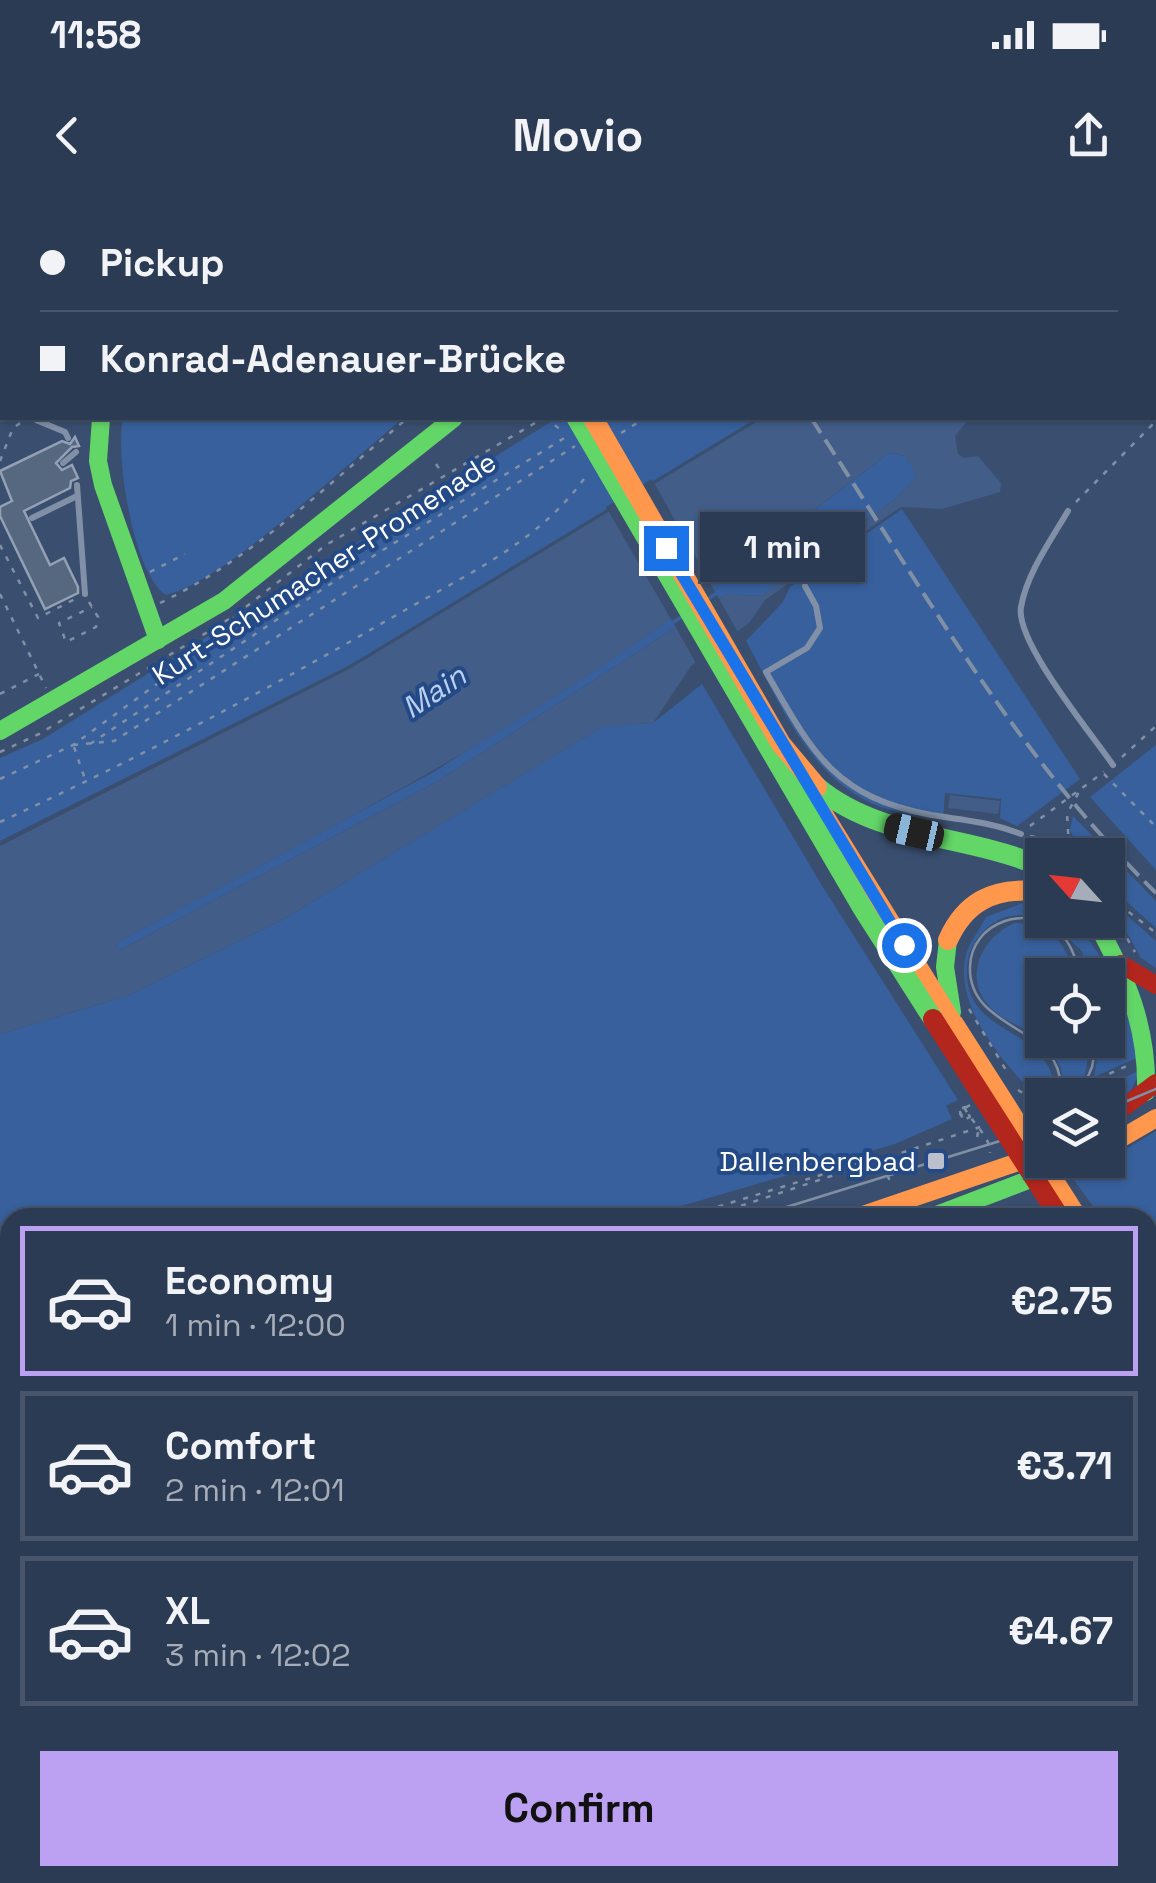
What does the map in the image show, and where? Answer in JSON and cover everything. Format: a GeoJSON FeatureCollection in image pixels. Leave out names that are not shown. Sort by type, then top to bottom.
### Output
{"type":"FeatureCollection","features":[{"type":"Feature","properties":{"kind":"main road"},"geometry":{"type":"LineString","coordinates":[[94,420],[103,484],[158,640]]}},
{"type":"Feature","properties":{"kind":"main road"},"geometry":{"type":"LineString","coordinates":[[0,730],[224,601],[451,420]]}},
{"type":"Feature","properties":{"kind":"main road"},"geometry":{"type":"LineString","coordinates":[[581,423],[1071,1208]]}},
{"type":"Feature","properties":{"kind":"main road"},"geometry":{"type":"LineString","coordinates":[[581,423],[854,894],[1054,1208]]}},
{"type":"Feature","properties":{"kind":"main road"},"geometry":{"type":"LineString","coordinates":[[797,769],[828,800],[866,820],[998,848],[1025,860]]}},
{"type":"Feature","properties":{"kind":"main road"},"geometry":{"type":"LineString","coordinates":[[954,1024],[945,967],[955,924],[986,896],[1008,890],[1025,891]]}},
{"type":"Feature","properties":{"kind":"main road"},"geometry":{"type":"LineString","coordinates":[[1100,938],[1116,956],[1156,985]]}},
{"type":"Feature","properties":{"kind":"main road"},"geometry":{"type":"LineString","coordinates":[[1106,938],[1144,1022],[1149,1059],[1151,1088],[1125,1107]]}},
{"type":"Feature","properties":{"kind":"main road"},"geometry":{"type":"LineString","coordinates":[[1125,1136],[1156,1118]]}},
{"type":"Feature","properties":{"kind":"main road"},"geometry":{"type":"LineString","coordinates":[[888,1208],[1025,1159]]}},
{"type":"Feature","properties":{"kind":"main road"},"geometry":{"type":"LineString","coordinates":[[957,1208],[1034,1178]]}},
{"type":"Feature","properties":{"kind":"main road"},"geometry":{"type":"LineString","coordinates":[[960,1208],[965,1205]]}},
{"type":"Feature","properties":{"kind":"lane"},"geometry":{"type":"LineString","coordinates":[[36,420],[66,432],[68,438]]}},
{"type":"Feature","properties":{"kind":"lane"},"geometry":{"type":"LineString","coordinates":[[64,464],[76,452]]}},
{"type":"Feature","properties":{"kind":"lane"},"geometry":{"type":"LineString","coordinates":[[76,485],[85,594]]}},
{"type":"Feature","properties":{"kind":"lane"},"geometry":{"type":"LineString","coordinates":[[32,518],[75,498]]}},
{"type":"Feature","properties":{"kind":"lane"},"geometry":{"type":"LineString","coordinates":[[1068,510],[1035,568],[1020,610],[1031,646],[1113,765]]}},
{"type":"Feature","properties":{"kind":"lane"},"geometry":{"type":"LineString","coordinates":[[805,586],[816,606],[820,628],[807,648],[766,672],[811,751],[834,775],[884,805],[978,821],[1021,834]]}},
{"type":"Feature","properties":{"kind":"path"},"geometry":{"type":"LineString","coordinates":[[6,458],[0,461],[13,428],[36,420]]}},
{"type":"Feature","properties":{"kind":"path"},"geometry":{"type":"LineString","coordinates":[[609,440],[642,420]]}},
{"type":"Feature","properties":{"kind":"path"},"geometry":{"type":"LineString","coordinates":[[1068,510],[1126,446],[1156,420]]}},
{"type":"Feature","properties":{"kind":"path"},"geometry":{"type":"LineString","coordinates":[[146,610],[191,588],[265,538],[403,422],[408,428]]}},
{"type":"Feature","properties":{"kind":"path"},"geometry":{"type":"LineString","coordinates":[[0,752],[38,734],[234,616],[326,545],[535,423]]}},
{"type":"Feature","properties":{"kind":"path"},"geometry":{"type":"LineString","coordinates":[[87,746],[114,740],[581,423]]}},
{"type":"Feature","properties":{"kind":"path","name":"Kurt-Schumacher-Promenade"},"geometry":{"type":"LineString","coordinates":[[73,745],[87,746],[581,423]]}},
{"type":"Feature","properties":{"kind":"path"},"geometry":{"type":"LineString","coordinates":[[436,464],[444,475]]}},
{"type":"Feature","properties":{"kind":"path"},"geometry":{"type":"LineString","coordinates":[[0,822],[248,701],[527,540],[576,492],[592,466]]}},
{"type":"Feature","properties":{"kind":"path"},"geometry":{"type":"LineString","coordinates":[[0,545],[38,618],[85,594]]}},
{"type":"Feature","properties":{"kind":"path"},"geometry":{"type":"LineString","coordinates":[[135,580],[185,554]]}},
{"type":"Feature","properties":{"kind":"path"},"geometry":{"type":"LineString","coordinates":[[0,594],[54,702]]}},
{"type":"Feature","properties":{"kind":"path"},"geometry":{"type":"LineString","coordinates":[[92,607],[98,617],[96,627],[66,642],[60,623],[92,607]]}},
{"type":"Feature","properties":{"kind":"path","name":"Kurt-Schumacher-Promenade"},"geometry":{"type":"LineString","coordinates":[[1,777],[73,745],[230,631],[234,616]]}},
{"type":"Feature","properties":{"kind":"path"},"geometry":{"type":"LineString","coordinates":[[0,694],[39,674]]}},
{"type":"Feature","properties":{"kind":"path"},"geometry":{"type":"LineString","coordinates":[[1031,838],[1018,837],[1113,765],[1154,726]]}},
{"type":"Feature","properties":{"kind":"path"},"geometry":{"type":"LineString","coordinates":[[73,745],[86,782]]}},
{"type":"Feature","properties":{"kind":"path"},"geometry":{"type":"LineString","coordinates":[[1102,772],[1156,827]]}},
{"type":"Feature","properties":{"kind":"path"},"geometry":{"type":"LineString","coordinates":[[1068,838],[1067,814],[1082,786]]}},
{"type":"Feature","properties":{"kind":"path"},"geometry":{"type":"LineString","coordinates":[[1125,909],[1156,933]]}},
{"type":"Feature","properties":{"kind":"path"},"geometry":{"type":"LineString","coordinates":[[966,1003],[1016,1089],[1025,1094]]}},
{"type":"Feature","properties":{"kind":"path"},"geometry":{"type":"LineString","coordinates":[[1098,1078],[1139,1059],[1149,1059]]}},
{"type":"Feature","properties":{"kind":"path"},"geometry":{"type":"LineString","coordinates":[[965,1108],[970,1117],[964,1120],[958,1110],[964,1107],[979,1127],[992,1151],[985,1157]]}},
{"type":"Feature","properties":{"kind":"path"},"geometry":{"type":"LineString","coordinates":[[977,1137],[979,1127]]}},
{"type":"Feature","properties":{"kind":"path"},"geometry":{"type":"LineString","coordinates":[[736,1208],[979,1127]]}},
{"type":"Feature","properties":{"kind":"path"},"geometry":{"type":"LineString","coordinates":[[714,1208],[872,1160],[882,1162]]}},
{"type":"Feature","properties":{"kind":"path"},"geometry":{"type":"LineString","coordinates":[[875,1208],[886,1170],[882,1162]]}},
{"type":"Feature","properties":{"kind":"shaded area"},"geometry":{"type":"Polygon","coordinates":[[[123,420],[402,420],[253,544],[191,585],[166,595],[154,583],[136,540],[124,485],[123,420]]]}},
{"type":"Feature","properties":{"kind":"shaded area"},"geometry":{"type":"Polygon","coordinates":[[[554,420],[754,420],[350,665],[0,841],[0,758],[43,739],[554,420]]]}},
{"type":"Feature","properties":{"kind":"shaded area"},"geometry":{"type":"Polygon","coordinates":[[[889,453],[906,456],[917,476],[897,498],[761,596],[727,594],[438,781],[120,950],[116,948],[118,942],[437,770],[727,577],[889,453]]]}},
{"type":"Feature","properties":{"kind":"shaded area"},"geometry":{"type":"Polygon","coordinates":[[[902,509],[1080,779],[1017,826],[1000,818],[1001,799],[945,793],[943,819],[888,809],[856,795],[835,779],[800,738],[746,641],[783,602],[790,587],[902,509]]]}},
{"type":"Feature","properties":{"kind":"shaded area"},"geometry":{"type":"Polygon","coordinates":[[[702,684],[821,884],[958,1100],[946,1106],[952,1119],[895,1144],[674,1208],[0,1208],[0,1034],[127,996],[284,919],[603,726],[653,723],[702,684]]]}},
{"type":"Feature","properties":{"kind":"shaded area"},"geometry":{"type":"Polygon","coordinates":[[[1156,745],[1156,870],[1090,797],[1156,745]]]}},
{"type":"Feature","properties":{"kind":"shaded area"},"geometry":{"type":"Polygon","coordinates":[[[1073,816],[1094,838],[1074,838],[1070,830],[1073,816]]]}},
{"type":"Feature","properties":{"kind":"shaded area"},"geometry":{"type":"Polygon","coordinates":[[[1125,869],[1156,901],[1156,928],[1125,900],[1125,869]]]}},
{"type":"Feature","properties":{"kind":"shaded area"},"geometry":{"type":"Polygon","coordinates":[[[1025,903],[1025,915],[993,923],[976,940],[968,961],[970,994],[986,1016],[1025,1043],[1025,1058],[1042,1058],[1052,1078],[1025,1078],[1025,1084],[999,1055],[976,1018],[964,979],[965,959],[986,917],[1025,903]]]}},
{"type":"Feature","properties":{"kind":"shaded area"},"geometry":{"type":"Polygon","coordinates":[[[1125,914],[1156,941],[1156,968],[1141,958],[1125,929],[1125,914]]]}},
{"type":"Feature","properties":{"kind":"shaded area"},"geometry":{"type":"Polygon","coordinates":[[[1015,923],[1025,924],[1025,938],[1056,938],[1069,958],[1025,958],[1025,1030],[994,1011],[978,988],[979,962],[1002,930],[1015,923]]]}},
{"type":"Feature","properties":{"kind":"shaded area"},"geometry":{"type":"Polygon","coordinates":[[[1068,938],[1087,938],[1101,958],[1083,958],[1082,951],[1068,938]]]}},
{"type":"Feature","properties":{"kind":"shaded area"},"geometry":{"type":"Polygon","coordinates":[[[1125,1007],[1141,1056],[1094,1077],[1097,1058],[1125,1058],[1125,1007]]]}},
{"type":"Feature","properties":{"kind":"shaded area"},"geometry":{"type":"Polygon","coordinates":[[[1055,1058],[1088,1058],[1085,1078],[1062,1078],[1055,1058]]]}},
{"type":"Feature","properties":{"kind":"shaded area"},"geometry":{"type":"Polygon","coordinates":[[[1141,1070],[1125,1095],[1123,1078],[1141,1070]]]}},
{"type":"Feature","properties":{"kind":"shaded area"},"geometry":{"type":"Polygon","coordinates":[[[1156,1131],[1156,1208],[1094,1208],[1074,1180],[1125,1178],[1125,1150],[1156,1131]]]}},
{"type":"Feature","properties":{"kind":"water","name":"Main"},"geometry":{"type":"Polygon","coordinates":[[[760,420],[968,420],[955,436],[958,454],[964,458],[978,456],[1001,483],[1000,492],[942,509],[901,507],[807,571],[798,585],[792,581],[765,600],[749,623],[691,666],[653,723],[602,727],[284,919],[127,996],[0,1034],[0,846],[351,668],[760,420]],[[889,453],[759,552],[767,556],[771,553],[799,568],[897,498],[916,476],[906,456],[889,453]],[[755,555],[681,612],[526,715],[364,809],[118,942],[116,948],[120,950],[438,781],[727,594],[761,596],[786,577],[755,555]]]}},
{"type":"Feature","properties":{"kind":"water"},"geometry":{"type":"Polygon","coordinates":[[[950,795],[1000,801],[998,814],[948,808],[950,795]]]}},
{"type":"Feature","properties":{"kind":"pier"},"geometry":{"type":"Polygon","coordinates":[[[652,479],[715,592],[672,621],[606,507],[652,479]]]}},
{"type":"Feature","properties":{"kind":"pier"},"geometry":{"type":"Polygon","coordinates":[[[717,595],[740,636],[698,667],[674,624],[717,595]]]}},
{"type":"Feature","properties":{"kind":"building"},"geometry":{"type":"Polygon","coordinates":[[[75,437],[79,446],[72,447],[56,463],[62,470],[72,465],[78,478],[71,481],[70,488],[24,511],[50,565],[64,558],[78,587],[78,593],[45,609],[0,516],[0,507],[12,501],[0,471],[62,441],[70,444],[75,437]]]}},
{"type":"Feature","properties":{"kind":"tram line"},"geometry":{"type":"LineString","coordinates":[[1025,1034],[984,1005],[974,989],[970,967],[980,938],[1004,921],[1034,919],[1061,934],[1075,958]]}},
{"type":"Feature","properties":{"kind":"tram line"},"geometry":{"type":"LineString","coordinates":[[1051,1058],[1059,1078]]}},
{"type":"Feature","properties":{"kind":"tram line"},"geometry":{"type":"LineString","coordinates":[[1087,1078],[1094,1058]]}},
{"type":"Feature","properties":{"kind":"tram line"},"geometry":{"type":"LineString","coordinates":[[1125,1102],[1156,1089]]}},
{"type":"Feature","properties":{"kind":"tram line"},"geometry":{"type":"LineString","coordinates":[[783,1208],[1025,1133]]}},
{"type":"Feature","properties":{"kind":"railway"},"geometry":{"type":"LineString","coordinates":[[812,420],[930,604],[1014,725],[1105,840],[1156,893]]}},
{"type":"Feature","properties":{"kind":"traffic: fast"},"geometry":{"type":"LineString","coordinates":[[101,420],[98,461],[103,485],[158,640]]}},
{"type":"Feature","properties":{"kind":"traffic: fast"},"geometry":{"type":"LineString","coordinates":[[0,731],[224,601],[451,420]]}},
{"type":"Feature","properties":{"kind":"traffic: fast"},"geometry":{"type":"LineString","coordinates":[[578,420],[863,909],[933,1019]]}},
{"type":"Feature","properties":{"kind":"traffic: fast"},"geometry":{"type":"LineString","coordinates":[[817,787],[841,804],[894,826],[1025,860]]}},
{"type":"Feature","properties":{"kind":"traffic: fast"},"geometry":{"type":"LineString","coordinates":[[1104,938],[1139,1024],[1146,1092]]}},
{"type":"Feature","properties":{"kind":"traffic: fast"},"geometry":{"type":"LineString","coordinates":[[948,940],[945,967],[952,1012]]}},
{"type":"Feature","properties":{"kind":"traffic: fast"},"geometry":{"type":"LineString","coordinates":[[955,1208],[1033,1178]]}},
{"type":"Feature","properties":{"kind":"traffic: slow"},"geometry":{"type":"LineString","coordinates":[[594,420],[781,744],[817,787]]}},
{"type":"Feature","properties":{"kind":"traffic: slow"},"geometry":{"type":"LineString","coordinates":[[800,775],[954,1024]]}},
{"type":"Feature","properties":{"kind":"traffic: slow"},"geometry":{"type":"LineString","coordinates":[[948,940],[963,916],[982,900],[1025,891]]}},
{"type":"Feature","properties":{"kind":"traffic: slow"},"geometry":{"type":"LineString","coordinates":[[954,1024],[1071,1208]]}},
{"type":"Feature","properties":{"kind":"traffic: slow"},"geometry":{"type":"LineString","coordinates":[[1125,1136],[1156,1118]]}},
{"type":"Feature","properties":{"kind":"traffic: slow"},"geometry":{"type":"LineString","coordinates":[[883,1208],[1025,1160]]}},
{"type":"Feature","properties":{"kind":"traffic: jam"},"geometry":{"type":"LineString","coordinates":[[1125,966],[1156,985]]}},
{"type":"Feature","properties":{"kind":"traffic: jam"},"geometry":{"type":"LineString","coordinates":[[933,1019],[1054,1208]]}},
{"type":"Feature","properties":{"kind":"traffic: jam"},"geometry":{"type":"LineString","coordinates":[[1125,1106],[1156,1083]]}},
{"type":"Feature","properties":{"kind":"place","name":"Dallenbergbad"},"geometry":{"type":"Point","coordinates":[936,1161]}},
{"type":"Feature","properties":{"kind":"route"},"geometry":{"type":"LineString","coordinates":[[666,548],[904,945]]}}]}
